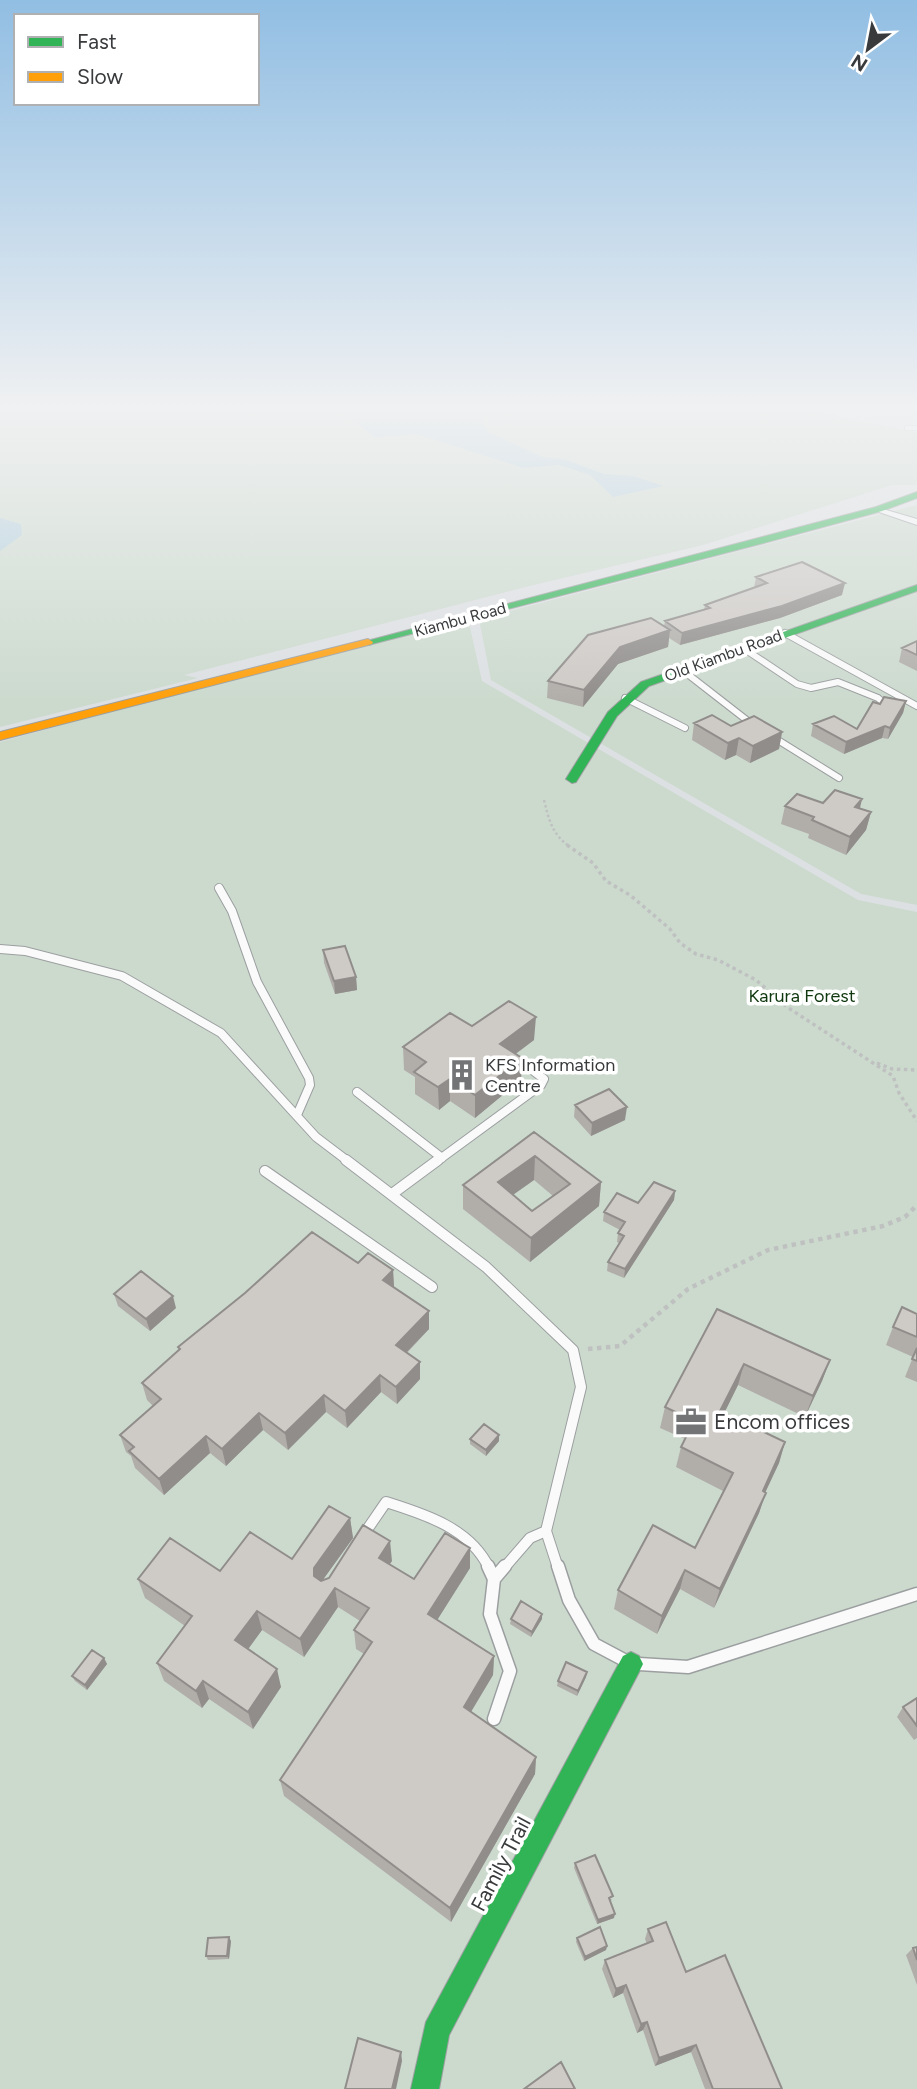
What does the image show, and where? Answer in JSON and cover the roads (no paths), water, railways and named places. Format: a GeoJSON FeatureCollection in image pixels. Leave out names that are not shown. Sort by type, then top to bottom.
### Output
{"type":"FeatureCollection","features":[{"type":"Feature","properties":{"kind":"main road","name":"Kiambu Road"},"geometry":{"type":"LineString","coordinates":[[0,736],[338,651],[886,506]]}},
{"type":"Feature","properties":{"kind":"main road","name":"Old Kiambu Road"},"geometry":{"type":"LineString","coordinates":[[572,779],[611,715],[625,698],[645,684],[681,669],[917,588]]}},
{"type":"Feature","properties":{"kind":"main road","name":"Family Trail"},"geometry":{"type":"LineString","coordinates":[[425,2089],[436,2032],[631,1664]]}},
{"type":"Feature","properties":{"kind":"street"},"geometry":{"type":"LineString","coordinates":[[879,509],[917,522]]}},
{"type":"Feature","properties":{"kind":"lane"},"geometry":{"type":"LineString","coordinates":[[785,633],[917,706]]}},
{"type":"Feature","properties":{"kind":"lane"},"geometry":{"type":"LineString","coordinates":[[743,648],[797,684],[811,688],[838,682],[878,698],[885,704]]}},
{"type":"Feature","properties":{"kind":"lane"},"geometry":{"type":"LineString","coordinates":[[681,669],[759,728]]}},
{"type":"Feature","properties":{"kind":"lane"},"geometry":{"type":"LineString","coordinates":[[625,698],[685,728]]}},
{"type":"Feature","properties":{"kind":"lane"},"geometry":{"type":"LineString","coordinates":[[770,736],[839,778]]}},
{"type":"Feature","properties":{"kind":"lane"},"geometry":{"type":"LineString","coordinates":[[219,888],[232,911],[257,982],[309,1077],[310,1085],[297,1115]]}},
{"type":"Feature","properties":{"kind":"lane"},"geometry":{"type":"LineString","coordinates":[[0,949],[25,951],[122,976],[221,1033],[266,1086],[316,1137],[486,1268],[573,1350],[581,1387],[546,1531],[569,1600],[594,1644],[631,1664],[688,1667],[917,1594]]}},
{"type":"Feature","properties":{"kind":"lane"},"geometry":{"type":"LineString","coordinates":[[392,1194],[541,1085],[544,1079],[540,1074],[522,1062]]}},
{"type":"Feature","properties":{"kind":"lane"},"geometry":{"type":"LineString","coordinates":[[357,1092],[442,1158]]}},
{"type":"Feature","properties":{"kind":"lane"},"geometry":{"type":"LineString","coordinates":[[265,1171],[432,1287]]}},
{"type":"Feature","properties":{"kind":"lane"},"geometry":{"type":"LineString","coordinates":[[356,1547],[386,1502],[433,1517],[473,1543],[489,1564],[494,1579],[491,1614],[510,1671],[494,1718]]}},
{"type":"Feature","properties":{"kind":"lane"},"geometry":{"type":"LineString","coordinates":[[494,1579],[530,1538],[546,1531]]}},
{"type":"Feature","properties":{"kind":"water"},"geometry":{"type":"Polygon","coordinates":[[[0,518],[21,524],[22,535],[0,551],[0,518]]]}},
{"type":"Feature","properties":{"kind":"place","name":"KFS Information Centre"},"geometry":{"type":"Point","coordinates":[462,1075]}},
{"type":"Feature","properties":{"kind":"place","name":"Encom offices"},"geometry":{"type":"Point","coordinates":[691,1422]}},
{"type":"Feature","properties":{"kind":"park label","name":"Karura Forest"},"geometry":{"type":"Point","coordinates":[802,996]}}]}
